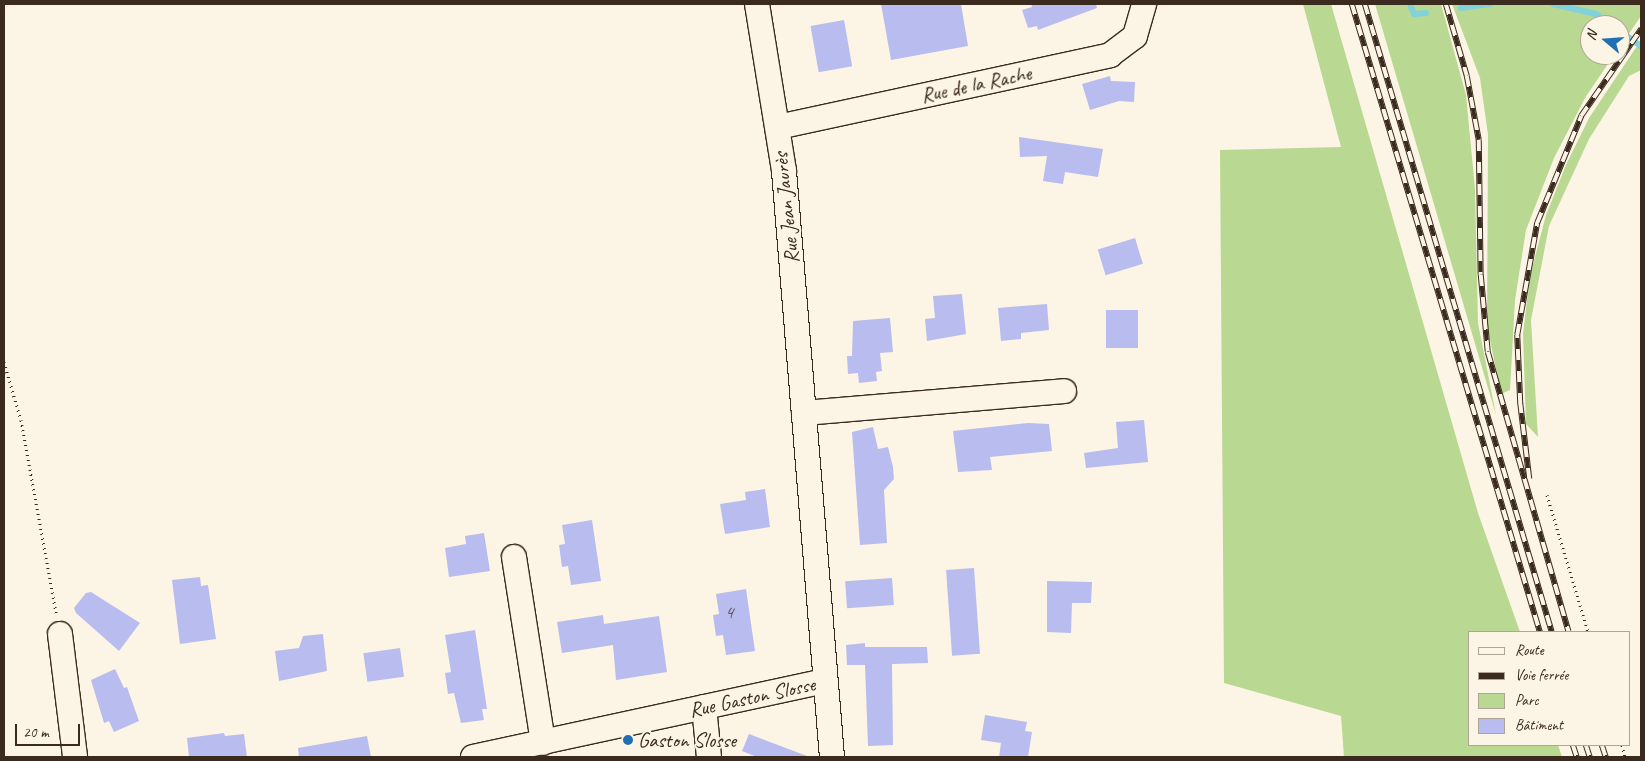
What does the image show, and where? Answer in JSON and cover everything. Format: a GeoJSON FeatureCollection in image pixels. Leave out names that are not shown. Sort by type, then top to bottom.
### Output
{"type":"FeatureCollection","features":[{"type":"Feature","properties":{"kind":"street","name":"Rue Jean Jaurès"},"geometry":{"type":"LineString","coordinates":[[756,4],[778,128],[804,413],[832,757]]}},
{"type":"Feature","properties":{"kind":"street","name":"Rue de la Rache"},"geometry":{"type":"LineString","coordinates":[[778,128],[1110,55],[1135,36],[1144,4]]}},
{"type":"Feature","properties":{"kind":"street"},"geometry":{"type":"LineString","coordinates":[[804,413],[1064,391]]}},
{"type":"Feature","properties":{"kind":"street"},"geometry":{"type":"LineString","coordinates":[[514,557],[543,743]]}},
{"type":"Feature","properties":{"kind":"street"},"geometry":{"type":"LineString","coordinates":[[60,634],[75,757]]}},
{"type":"Feature","properties":{"kind":"street","name":"Rue Gaston Slosse"},"geometry":{"type":"LineString","coordinates":[[473,757],[825,681]]}},
{"type":"Feature","properties":{"kind":"street"},"geometry":{"type":"LineString","coordinates":[[704,708],[709,757]]}},
{"type":"Feature","properties":{"kind":"path"},"geometry":{"type":"LineString","coordinates":[[4,362],[21,420],[39,505],[60,634]]}},
{"type":"Feature","properties":{"kind":"path"},"geometry":{"type":"LineString","coordinates":[[1547,495],[1588,631]]}},
{"type":"Feature","properties":{"kind":"green space"},"geometry":{"type":"Polygon","coordinates":[[[1303,4],[1331,4],[1478,513],[1520,631],[1468,631],[1468,746],[1558,746],[1562,757],[1344,757],[1341,716],[1224,683],[1220,150],[1341,147],[1303,4]]]}},
{"type":"Feature","properties":{"kind":"green space"},"geometry":{"type":"Polygon","coordinates":[[[1375,4],[1441,4],[1466,95],[1475,189],[1478,323],[1496,415],[1375,4]]]}},
{"type":"Feature","properties":{"kind":"green space"},"geometry":{"type":"Polygon","coordinates":[[[1452,4],[1641,4],[1641,16],[1630,32],[1630,15],[1580,15],[1580,65],[1607,65],[1585,98],[1554,158],[1526,230],[1515,300],[1510,390],[1501,394],[1487,325],[1488,135],[1480,78],[1452,4]]]}},
{"type":"Feature","properties":{"kind":"green space"},"geometry":{"type":"Polygon","coordinates":[[[1641,40],[1641,70],[1629,76],[1589,139],[1549,226],[1531,320],[1538,437],[1526,424],[1523,334],[1530,276],[1546,215],[1566,165],[1589,118],[1624,65],[1630,65],[1630,56],[1641,40]]]}},
{"type":"Feature","properties":{"kind":"building"},"geometry":{"type":"Polygon","coordinates":[[[881,4],[961,4],[968,46],[891,60],[881,4]]]}},
{"type":"Feature","properties":{"kind":"building"},"geometry":{"type":"Polygon","coordinates":[[[1031,4],[1096,4],[1097,8],[1038,30],[1037,26],[1028,28],[1022,10],[1032,7],[1031,4]]]}},
{"type":"Feature","properties":{"kind":"building"},"geometry":{"type":"Polygon","coordinates":[[[844,20],[852,66],[819,72],[811,26],[844,20]]]}},
{"type":"Feature","properties":{"kind":"building"},"geometry":{"type":"Polygon","coordinates":[[[1110,76],[1111,81],[1135,82],[1134,102],[1119,101],[1090,110],[1082,84],[1110,76]]]}},
{"type":"Feature","properties":{"kind":"building"},"geometry":{"type":"Polygon","coordinates":[[[1019,137],[1103,149],[1098,177],[1065,172],[1063,184],[1043,181],[1047,156],[1020,157],[1019,137]]]}},
{"type":"Feature","properties":{"kind":"building"},"geometry":{"type":"Polygon","coordinates":[[[1135,238],[1143,264],[1106,275],[1098,249],[1135,238]]]}},
{"type":"Feature","properties":{"kind":"building"},"geometry":{"type":"Polygon","coordinates":[[[962,294],[966,334],[927,341],[925,319],[935,318],[933,296],[962,294]]]}},
{"type":"Feature","properties":{"kind":"building"},"geometry":{"type":"Polygon","coordinates":[[[1047,304],[1049,330],[1021,333],[1021,339],[1001,341],[998,308],[1047,304]]]}},
{"type":"Feature","properties":{"kind":"building"},"geometry":{"type":"Polygon","coordinates":[[[1106,310],[1138,310],[1138,348],[1106,348],[1106,310]]]}},
{"type":"Feature","properties":{"kind":"building"},"geometry":{"type":"Polygon","coordinates":[[[890,318],[893,352],[880,353],[882,371],[876,372],[877,381],[859,383],[858,373],[848,374],[847,356],[852,356],[853,321],[890,318]]]}},
{"type":"Feature","properties":{"kind":"building"},"geometry":{"type":"Polygon","coordinates":[[[1144,420],[1148,462],[1086,468],[1084,453],[1118,448],[1116,422],[1144,420]]]}},
{"type":"Feature","properties":{"kind":"building"},"geometry":{"type":"Polygon","coordinates":[[[1028,423],[1049,424],[1052,451],[990,457],[992,470],[958,472],[953,431],[1028,423]]]}},
{"type":"Feature","properties":{"kind":"building"},"geometry":{"type":"Polygon","coordinates":[[[873,427],[878,449],[888,447],[893,467],[894,479],[884,490],[887,543],[860,545],[852,432],[873,427]]]}},
{"type":"Feature","properties":{"kind":"building"},"geometry":{"type":"Polygon","coordinates":[[[765,489],[770,527],[725,534],[720,504],[746,500],[745,492],[765,489]]]}},
{"type":"Feature","properties":{"kind":"building"},"geometry":{"type":"Polygon","coordinates":[[[592,520],[601,581],[571,585],[568,566],[562,567],[559,545],[565,544],[562,525],[592,520]]]}},
{"type":"Feature","properties":{"kind":"building"},"geometry":{"type":"Polygon","coordinates":[[[484,533],[490,571],[449,577],[445,548],[466,544],[465,536],[484,533]]]}},
{"type":"Feature","properties":{"kind":"building"},"geometry":{"type":"Polygon","coordinates":[[[974,568],[980,654],[952,656],[946,570],[974,568]]]}},
{"type":"Feature","properties":{"kind":"building"},"geometry":{"type":"Polygon","coordinates":[[[200,577],[201,586],[208,585],[216,639],[180,644],[172,580],[200,577]]]}},
{"type":"Feature","properties":{"kind":"building"},"geometry":{"type":"Polygon","coordinates":[[[892,578],[894,605],[847,608],[845,581],[892,578]]]}},
{"type":"Feature","properties":{"kind":"building"},"geometry":{"type":"Polygon","coordinates":[[[1047,581],[1092,582],[1091,603],[1072,603],[1071,633],[1047,632],[1047,581]]]}},
{"type":"Feature","properties":{"kind":"building"},"geometry":{"type":"Polygon","coordinates":[[[746,589],[755,651],[726,655],[723,635],[716,636],[713,615],[719,614],[716,594],[746,589]]]}},
{"type":"Feature","properties":{"kind":"building"},"geometry":{"type":"Polygon","coordinates":[[[91,592],[140,623],[119,651],[76,613],[74,608],[86,593],[91,592]]]}},
{"type":"Feature","properties":{"kind":"building"},"geometry":{"type":"Polygon","coordinates":[[[603,615],[604,624],[659,616],[667,672],[616,680],[613,645],[562,653],[557,622],[603,615]]]}},
{"type":"Feature","properties":{"kind":"building"},"geometry":{"type":"Polygon","coordinates":[[[475,630],[487,709],[482,709],[484,720],[461,723],[454,693],[448,694],[445,673],[451,672],[445,635],[475,630]]]}},
{"type":"Feature","properties":{"kind":"building"},"geometry":{"type":"Polygon","coordinates":[[[323,634],[327,671],[279,681],[275,651],[299,648],[303,636],[323,634]]]}},
{"type":"Feature","properties":{"kind":"building"},"geometry":{"type":"Polygon","coordinates":[[[865,643],[865,647],[927,647],[928,663],[892,664],[893,745],[868,746],[865,665],[847,665],[846,645],[865,643]]]}},
{"type":"Feature","properties":{"kind":"building"},"geometry":{"type":"Polygon","coordinates":[[[400,648],[404,677],[367,682],[363,653],[400,648]]]}},
{"type":"Feature","properties":{"kind":"building"},"geometry":{"type":"Polygon","coordinates":[[[115,669],[124,688],[127,687],[139,721],[114,732],[109,721],[104,723],[91,680],[115,669]]]}},
{"type":"Feature","properties":{"kind":"building"},"geometry":{"type":"Polygon","coordinates":[[[985,715],[1027,722],[1025,731],[1032,732],[1028,757],[999,757],[1001,743],[981,740],[985,715]]]}},
{"type":"Feature","properties":{"kind":"building"},"geometry":{"type":"Polygon","coordinates":[[[224,733],[225,736],[244,734],[247,757],[189,757],[187,738],[224,733]]]}},
{"type":"Feature","properties":{"kind":"building"},"geometry":{"type":"Polygon","coordinates":[[[749,734],[807,756],[757,757],[742,751],[749,734]]]}},
{"type":"Feature","properties":{"kind":"building"},"geometry":{"type":"Polygon","coordinates":[[[367,736],[371,757],[299,757],[298,748],[367,736]]]}},
{"type":"Feature","properties":{"kind":"waterway"},"geometry":{"type":"LineString","coordinates":[[1410,4],[1414,14],[1426,13]]}},
{"type":"Feature","properties":{"kind":"waterway"},"geometry":{"type":"LineString","coordinates":[[1461,8],[1491,4]]}},
{"type":"Feature","properties":{"kind":"waterway"},"geometry":{"type":"LineString","coordinates":[[1553,4],[1597,15]]}},
{"type":"Feature","properties":{"kind":"waterway"},"geometry":{"type":"LineString","coordinates":[[1630,38],[1641,46]]}},
{"type":"Feature","properties":{"kind":"railway"},"geometry":{"type":"LineString","coordinates":[[1352,4],[1540,631]]}},
{"type":"Feature","properties":{"kind":"railway"},"geometry":{"type":"LineString","coordinates":[[1365,4],[1552,631]]}},
{"type":"Feature","properties":{"kind":"railway"},"geometry":{"type":"LineString","coordinates":[[1446,4],[1467,76],[1479,140],[1481,275],[1488,352],[1569,631]]}},
{"type":"Feature","properties":{"kind":"railway"},"geometry":{"type":"LineString","coordinates":[[1529,479],[1520,404],[1517,335],[1537,223],[1581,116],[1641,29]]}},
{"type":"Feature","properties":{"kind":"railway"},"geometry":{"type":"LineString","coordinates":[[1573,746],[1577,757]]}},
{"type":"Feature","properties":{"kind":"railway"},"geometry":{"type":"LineString","coordinates":[[1586,746],[1590,757]]}},
{"type":"Feature","properties":{"kind":"railway"},"geometry":{"type":"LineString","coordinates":[[1602,746],[1606,757]]}},
{"type":"Feature","properties":{"kind":"place","name":"Gaston Slosse"},"geometry":{"type":"Point","coordinates":[628,740]}}]}
